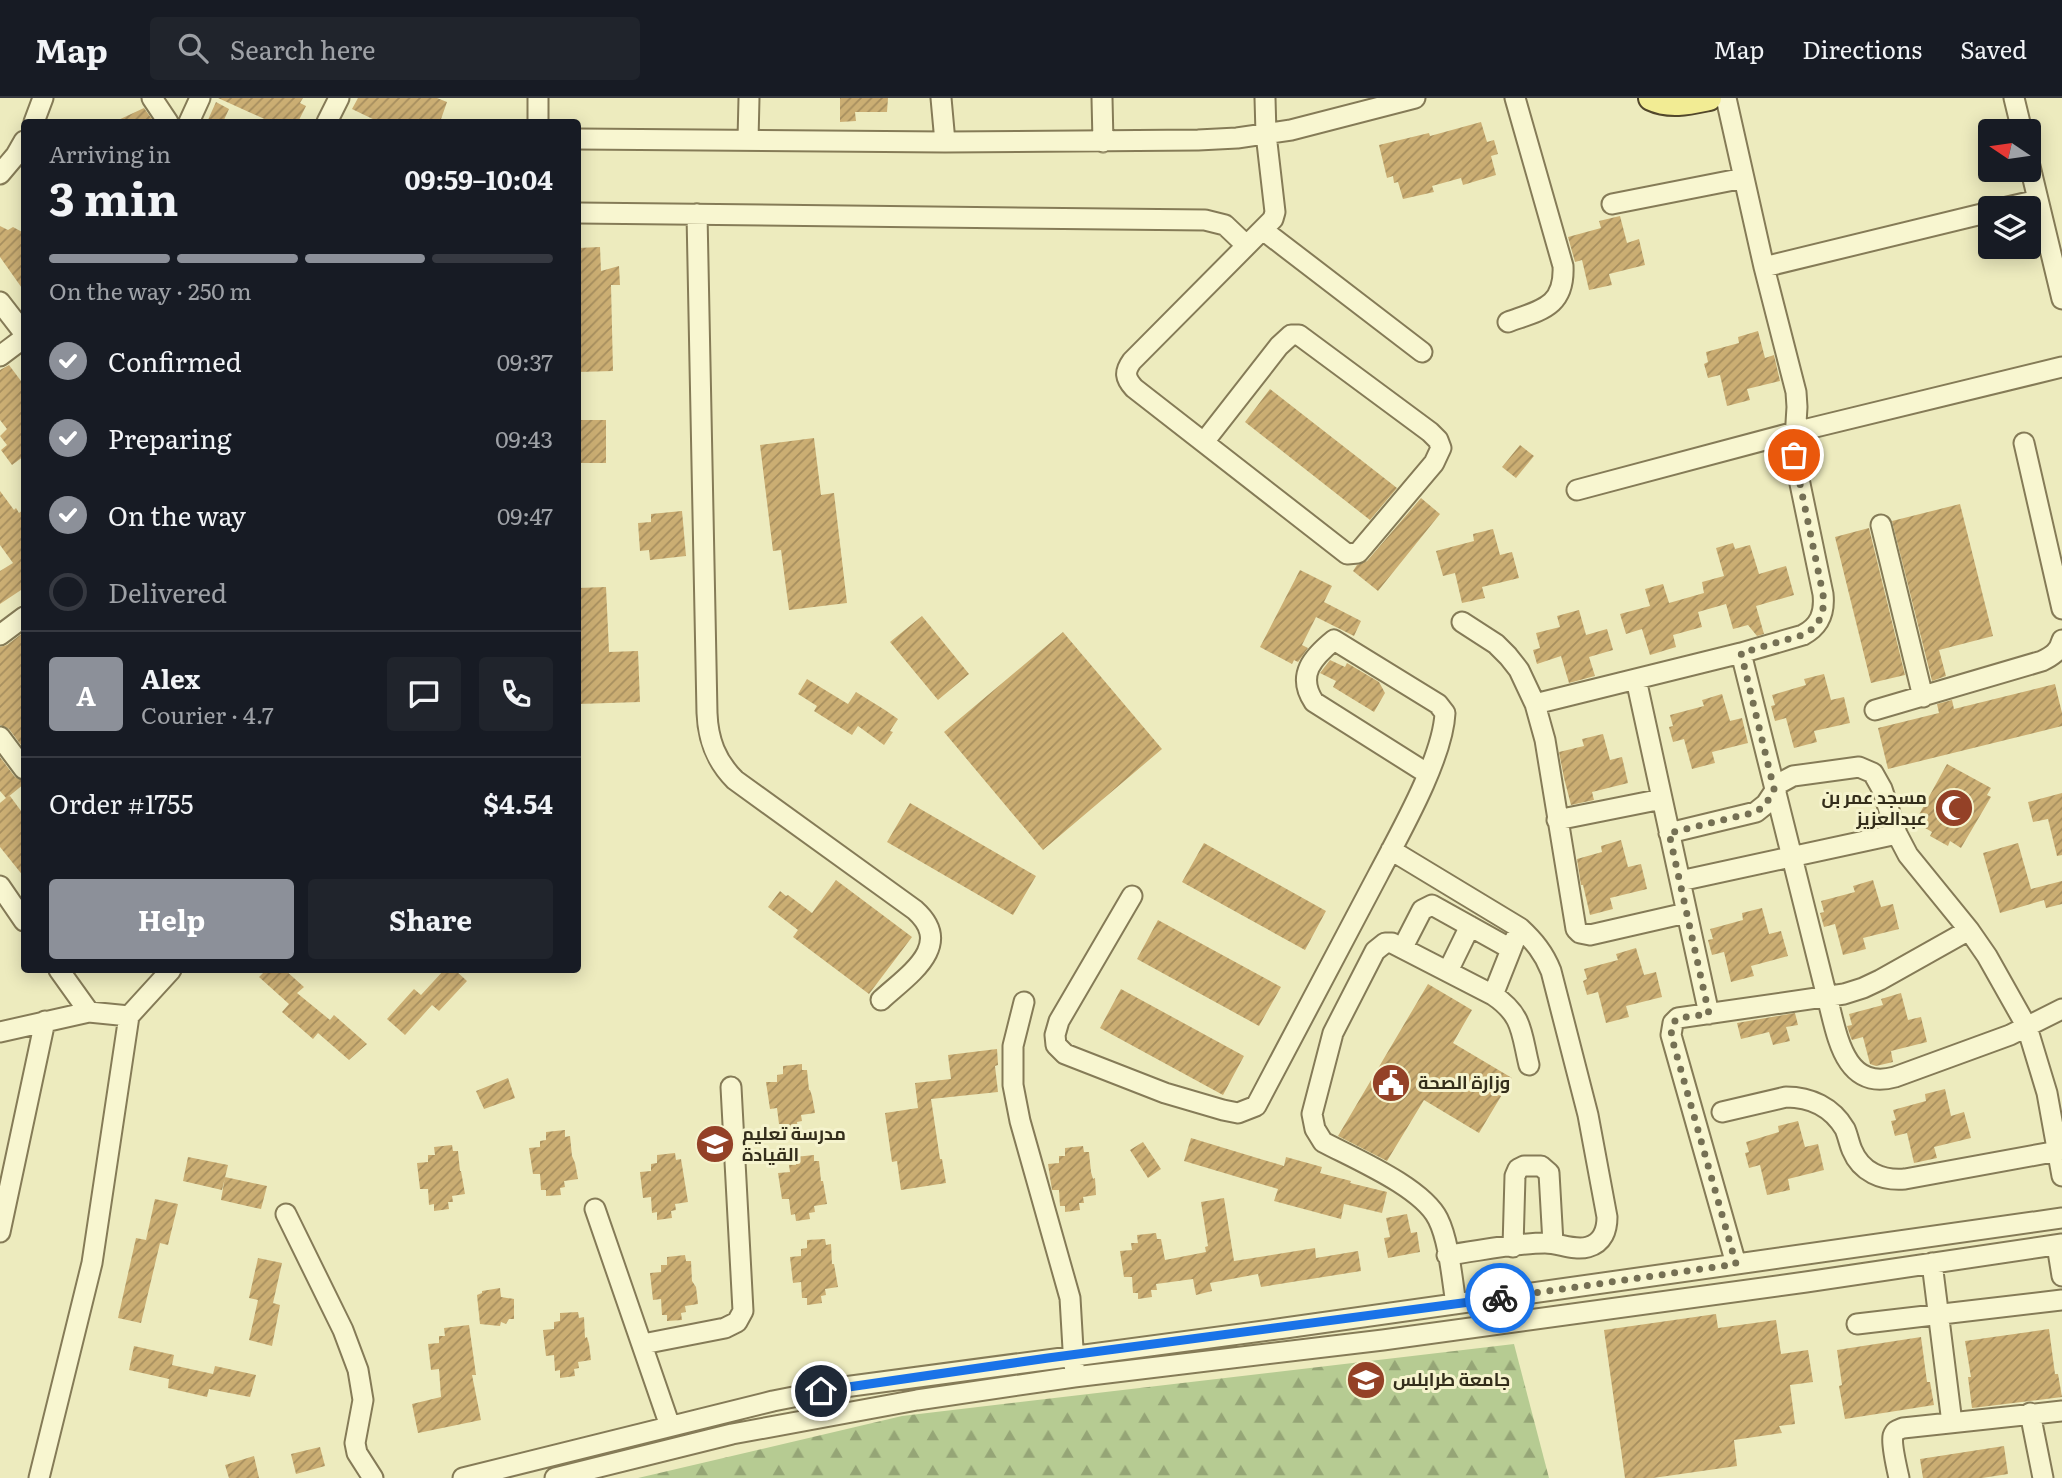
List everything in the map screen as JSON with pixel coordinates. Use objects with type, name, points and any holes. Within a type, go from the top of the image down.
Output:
[{"type":"main road","points":[[1651,98],[1672,104],[1709,98]]},
{"type":"street","points":[[35,119],[43,98]]},
{"type":"street","points":[[152,98],[166,119]]},
{"type":"street","points":[[190,119],[200,98]]},
{"type":"street","points":[[328,119],[339,98]]},
{"type":"street","points":[[538,98],[538,119]]},
{"type":"street","points":[[748,139],[749,98]]},
{"type":"street","points":[[941,98],[945,142]]},
{"type":"street","points":[[1102,98],[1103,142]]},
{"type":"street","points":[[1204,442],[1279,346],[1291,335],[1299,335],[1430,432],[1441,448],[1434,463],[1363,548],[1353,555],[1342,551],[1134,388],[1125,376],[1132,361],[1273,219],[1275,212],[1266,134],[1265,98]]},
{"type":"street","points":[[581,139],[945,142],[1198,140],[1266,134],[1415,98]]},
{"type":"street","points":[[1508,322],[1546,309],[1560,292],[1563,280],[1563,267],[1515,98]]},
{"type":"street","points":[[1535,704],[1803,635],[1819,623],[1823,614],[1823,594],[1794,455],[1797,400],[1726,98]]},
{"type":"street","points":[[2014,98],[2019,119]]},
{"type":"street","points":[[0,174],[21,153]]},
{"type":"street","points":[[1612,204],[1744,178]]},
{"type":"street","points":[[2041,212],[2062,299]]},
{"type":"street","points":[[581,213],[1205,220],[1225,225],[1246,245]]},
{"type":"street","points":[[698,214],[706,699],[709,738],[719,761],[735,780],[915,910],[926,922],[931,939],[927,955],[881,1000]]},
{"type":"street","points":[[1764,267],[1978,215]]},
{"type":"street","points":[[1263,230],[1422,352]]},
{"type":"street","points":[[0,302],[21,328]]},
{"type":"street","points":[[0,356],[21,340]]},
{"type":"street","points":[[1577,490],[1795,432],[2062,368]]},
{"type":"street","points":[[2024,443],[2062,607]]},
{"type":"street","points":[[1881,525],[1923,696]]},
{"type":"street","points":[[0,635],[21,622]]},
{"type":"street","points":[[1462,622],[1496,644],[1508,656],[1528,687],[1535,704],[1545,740],[1574,924],[1580,933],[1590,935],[1686,913]]},
{"type":"street","points":[[1132,895],[1059,1021],[1055,1035],[1056,1045],[1065,1054],[1165,1093],[1223,1111],[1238,1112],[1256,1107],[1391,850],[1428,774],[1445,725],[1445,713],[1438,704],[1334,640],[1316,654],[1307,676],[1306,690],[1314,702],[1428,774]]},
{"type":"street","points":[[1875,710],[2042,661],[2054,655],[2062,640]]},
{"type":"street","points":[[1741,653],[1827,997],[1846,1060],[1859,1073],[1877,1079],[1895,1077],[1993,1041],[2062,1009]]},
{"type":"street","points":[[1636,679],[1709,1014]]},
{"type":"street","points":[[0,737],[21,765]]},
{"type":"street","points":[[1669,833],[1756,812],[1766,804],[1780,783],[1793,776],[1850,767],[1866,769],[1873,773],[1908,855],[1987,956],[2026,1027],[2047,1093],[2062,1176]]},
{"type":"street","points":[[1557,820],[1662,799]]},
{"type":"street","points":[[1680,881],[1897,834]]},
{"type":"street","points":[[1391,850],[1520,928],[1545,956],[1588,1115],[1607,1217],[1604,1236],[1589,1247],[1553,1243],[1447,1255]]},
{"type":"street","points":[[0,886],[21,917]]},
{"type":"street","points":[[1403,947],[1422,910],[1428,906],[1436,906],[1511,949]]},
{"type":"street","points":[[1448,971],[1470,926]]},
{"type":"street","points":[[1493,995],[1520,928]]},
{"type":"street","points":[[1736,1264],[1671,1035],[1673,1023],[1678,1018],[1827,997],[1864,988],[1969,930]]},
{"type":"street","points":[[1456,1304],[1439,1221],[1432,1208],[1421,1196],[1408,1188],[1323,1142],[1315,1129],[1314,1107],[1327,1050],[1340,1016],[1375,951],[1385,943],[1392,943],[1506,1003],[1516,1016],[1529,1065]]},
{"type":"street","points":[[61,973],[89,1012]]},
{"type":"street","points":[[39,1478],[92,1263],[129,1016],[168,973]]},
{"type":"street","points":[[1024,1002],[1013,1046],[1013,1085],[1020,1121],[1070,1298],[1074,1377]]},
{"type":"street","points":[[2,1029],[89,1012],[129,1016]]},
{"type":"street","points":[[0,1232],[46,1021]]},
{"type":"street","points":[[643,1344],[726,1328],[737,1322],[743,1311],[731,1087]]},
{"type":"street","points":[[1721,1112],[1786,1097],[1815,1102],[1839,1121],[1862,1165],[1886,1179],[1905,1179],[2058,1151]]},
{"type":"street","points":[[1513,1247],[1515,1176],[1517,1169],[1524,1166],[1541,1166],[1549,1173],[1553,1243]]},
{"type":"street","points":[[595,1209],[670,1426]]},
{"type":"street","points":[[286,1214],[344,1330],[358,1370],[363,1400],[355,1443],[357,1453],[373,1478]]},
{"type":"street","points":[[463,1478],[774,1401],[844,1387],[2062,1218]]},
{"type":"street","points":[[555,1478],[732,1434],[917,1400],[1074,1377],[1383,1340],[2059,1245],[2062,1276]]},
{"type":"street","points":[[1932,1263],[1952,1423]]},
{"type":"street","points":[[1857,1324],[2062,1300]]},
{"type":"street","points":[[1899,1478],[1893,1435],[1903,1428],[2062,1411]]},
{"type":"street","points":[[2030,1413],[2043,1478]]},
{"type":"green space","name":"جامعة طرابلس","points":[[1514,1344],[1549,1478],[638,1478],[902,1416]]},
{"type":"building","points":[[218,98],[303,98],[300,103],[306,106],[300,119],[264,119]]},
{"type":"building","points":[[358,98],[437,98],[447,102],[441,119],[373,119],[352,109]]},
{"type":"building","points":[[840,98],[888,98],[887,112],[855,112],[856,121],[840,122]]},
{"type":"building","points":[[216,102],[229,109],[224,119],[208,119]]},
{"type":"building","points":[[144,108],[152,119],[120,119]]},
{"type":"building","points":[[1481,122],[1487,142],[1494,140],[1498,154],[1491,156],[1496,175],[1463,185],[1461,178],[1432,186],[1434,192],[1403,199],[1398,182],[1394,183],[1393,176],[1387,178],[1379,145],[1429,133],[1430,136]]},
{"type":"building","points":[[1620,216],[1627,243],[1639,239],[1645,265],[1609,274],[1612,285],[1589,290],[1582,260],[1575,262],[1568,237],[1601,228],[1599,221]]},
{"type":"building","points":[[0,226],[8,230],[13,227],[21,231],[21,287],[0,257]]},
{"type":"building","points":[[600,247],[601,271],[619,266],[620,285],[611,285],[613,371],[581,372],[581,248]]},
{"type":"building","points":[[1758,331],[1765,358],[1774,355],[1780,381],[1747,389],[1750,400],[1727,406],[1720,375],[1708,378],[1704,364],[1708,362],[1706,352],[1739,343],[1738,337]]},
{"type":"building","points":[[9,365],[21,381],[21,458],[12,465],[1,450],[7,445],[0,436],[7,429],[0,420],[0,370]]},
{"type":"building","points":[[1270,389],[1397,488],[1370,520],[1245,422]]},
{"type":"building","points":[[581,420],[606,420],[606,463],[581,463]]},
{"type":"building","points":[[814,438],[821,495],[834,493],[847,603],[789,610],[781,550],[773,551],[760,445]]},
{"type":"building","points":[[1520,445],[1534,456],[1516,478],[1502,467]]},
{"type":"building","points":[[0,491],[14,510],[16,508],[19,513],[21,511],[21,590],[0,604],[0,571],[13,563],[0,545]]},
{"type":"building","points":[[1421,498],[1440,514],[1378,591],[1353,571],[1357,565],[1367,561]]},
{"type":"building","points":[[1960,504],[1993,636],[1939,650],[1946,676],[1932,681],[1892,521]]},
{"type":"building","points":[[682,511],[686,556],[650,560],[649,550],[640,551],[638,523],[651,522],[651,514]]},
{"type":"building","points":[[1869,528],[1905,675],[1871,683],[1835,537]]},
{"type":"building","points":[[1493,529],[1500,555],[1512,552],[1519,578],[1482,587],[1485,598],[1462,603],[1455,573],[1443,576],[1436,551],[1474,541],[1473,534]]},
{"type":"building","points":[[1733,543],[1735,549],[1750,545],[1759,574],[1786,566],[1794,595],[1756,606],[1764,634],[1757,636],[1748,625],[1733,629],[1726,604],[1698,612],[1702,627],[1673,635],[1676,647],[1650,655],[1642,629],[1626,634],[1620,614],[1650,606],[1645,589],[1663,584],[1669,603],[1704,593],[1702,582],[1724,576],[1716,548]]},
{"type":"building","points":[[1300,570],[1332,586],[1324,602],[1361,621],[1354,636],[1316,617],[1302,645],[1308,648],[1298,662],[1294,660],[1292,664],[1260,647]]},
{"type":"building","points":[[606,587],[609,652],[638,651],[640,702],[581,704],[581,588]]},
{"type":"building","points":[[1579,610],[1586,635],[1607,629],[1613,650],[1589,657],[1595,676],[1569,683],[1561,656],[1537,664],[1533,650],[1540,648],[1536,633],[1560,627],[1557,616]]},
{"type":"building","points":[[922,616],[969,674],[938,700],[890,642]]},
{"type":"building","points":[[1063,632],[1162,749],[1043,850],[944,732]]},
{"type":"building","points":[[21,634],[21,745],[9,729],[0,725],[0,647]]},
{"type":"building","points":[[1330,660],[1345,667],[1347,663],[1379,682],[1385,693],[1374,712],[1333,687],[1336,681],[1320,673]]},
{"type":"building","points":[[1824,674],[1831,700],[1844,697],[1850,723],[1814,731],[1817,742],[1794,748],[1786,718],[1775,721],[1771,706],[1775,705],[1772,695],[1806,685],[1804,679]]},
{"type":"building","points":[[807,679],[848,704],[856,692],[898,719],[884,745],[858,726],[852,735],[814,711],[817,706],[798,694]]},
{"type":"building","points":[[2055,684],[2062,713],[2062,726],[1888,769],[1878,728],[1939,713],[1937,704],[1952,700],[1954,709]]},
{"type":"building","points":[[1722,694],[1730,721],[1742,718],[1748,743],[1712,752],[1715,763],[1692,769],[1684,739],[1673,742],[1669,727],[1673,726],[1670,715],[1704,706],[1702,700]]},
{"type":"building","points":[[1603,734],[1610,760],[1622,757],[1628,783],[1592,792],[1594,800],[1571,805],[1559,752],[1584,746],[1582,739]]},
{"type":"building","points":[[0,757],[15,777],[21,780],[21,786],[8,797],[10,796],[21,811],[21,873],[0,847],[0,803],[6,798],[0,791]]},
{"type":"building","points":[[1947,764],[1991,788],[1987,795],[1991,797],[1961,848],[1950,841],[1948,846],[1930,836],[1932,832],[1915,822]]},
{"type":"building","points":[[2062,793],[2062,855],[2057,856],[2048,819],[2033,822],[2028,802]]},
{"type":"building","points":[[910,803],[1036,876],[1013,915],[887,842]]},
{"type":"building","points":[[1621,840],[1628,867],[1641,864],[1647,889],[1610,898],[1613,909],[1590,915],[1577,859],[1602,852],[1601,846]]},
{"type":"building","points":[[1204,843],[1326,911],[1305,950],[1182,882]]},
{"type":"building","points":[[2018,843],[2031,889],[2062,881],[2062,904],[2046,908],[2044,900],[2000,913],[1983,853]]},
{"type":"building","points":[[836,880],[912,937],[869,994],[793,937],[798,930],[768,907],[780,891],[812,913]]},
{"type":"building","points":[[1873,880],[1881,907],[1893,904],[1899,929],[1863,938],[1866,949],[1843,955],[1835,924],[1824,927],[1820,913],[1824,912],[1821,901],[1855,892],[1853,886]]},
{"type":"building","points":[[1762,908],[1769,934],[1781,931],[1788,956],[1751,966],[1754,976],[1731,982],[1724,952],[1712,955],[1708,940],[1713,939],[1710,929],[1743,920],[1742,913]]},
{"type":"building","points":[[1158,920],[1281,987],[1259,1026],[1137,959]]},
{"type":"building","points":[[1636,948],[1644,975],[1656,972],[1662,997],[1626,1006],[1629,1017],[1606,1023],[1598,992],[1587,995],[1583,981],[1587,979],[1584,969],[1618,960],[1616,954]]},
{"type":"building","points":[[263,973],[288,973],[304,987],[297,993],[330,1020],[334,1015],[367,1044],[349,1060],[318,1033],[313,1039],[282,1012],[289,1004],[259,977]]},
{"type":"building","points":[[441,973],[458,973],[467,981],[439,1011],[432,1005],[405,1035],[387,1019],[414,989],[421,995]]},
{"type":"building","points":[[1428,984],[1472,1010],[1453,1043],[1512,1078],[1479,1133],[1424,1100],[1387,1161],[1338,1136]]},
{"type":"building","points":[[1121,989],[1244,1056],[1223,1095],[1100,1028]]},
{"type":"building","points":[[1901,993],[1908,1020],[1921,1017],[1927,1042],[1891,1051],[1893,1062],[1876,1066],[1870,1064],[1863,1037],[1851,1038],[1847,1026],[1852,1025],[1849,1014],[1883,1005],[1881,999]]},
{"type":"building","points":[[1795,1013],[1798,1025],[1786,1027],[1790,1041],[1773,1045],[1769,1032],[1741,1039],[1737,1023]]},
{"type":"building","points":[[997,1049],[998,1065],[995,1066],[998,1092],[931,1099],[946,1183],[901,1190],[897,1161],[892,1162],[885,1113],[918,1108],[915,1083],[951,1079],[948,1055]]},
{"type":"building","points":[[802,1064],[802,1070],[807,1070],[815,1113],[801,1115],[802,1121],[797,1122],[798,1129],[783,1130],[784,1124],[779,1124],[777,1108],[770,1109],[766,1082],[777,1082],[777,1075],[783,1074],[783,1066]]},
{"type":"building","points":[[508,1078],[515,1098],[484,1109],[476,1091]]},
{"type":"building","points":[[1945,1089],[1951,1116],[1964,1112],[1971,1138],[1934,1147],[1937,1158],[1914,1163],[1907,1133],[1895,1136],[1891,1121],[1896,1120],[1893,1110],[1926,1101],[1925,1094]]},
{"type":"building","points":[[1798,1121],[1805,1147],[1818,1144],[1824,1170],[1788,1179],[1790,1190],[1767,1195],[1760,1165],[1749,1168],[1745,1153],[1749,1152],[1746,1142],[1779,1132],[1778,1126]]},
{"type":"building","points":[[565,1130],[565,1137],[570,1136],[578,1179],[564,1181],[565,1187],[560,1188],[561,1195],[546,1196],[546,1190],[541,1190],[540,1174],[533,1174],[529,1148],[540,1147],[540,1141],[546,1140],[546,1132]]},
{"type":"building","points":[[1191,1138],[1284,1166],[1286,1157],[1322,1167],[1320,1173],[1387,1192],[1382,1213],[1344,1204],[1341,1219],[1274,1201],[1278,1189],[1184,1161]]},
{"type":"building","points":[[1143,1142],[1161,1169],[1148,1178],[1130,1150]]},
{"type":"building","points":[[452,1145],[453,1151],[458,1151],[465,1194],[452,1196],[453,1202],[448,1202],[449,1209],[434,1211],[434,1204],[429,1205],[428,1189],[420,1189],[417,1163],[428,1162],[428,1155],[435,1155],[434,1147]]},
{"type":"building","points":[[1083,1146],[1084,1152],[1089,1152],[1096,1195],[1083,1197],[1084,1203],[1079,1203],[1080,1210],[1065,1212],[1065,1206],[1060,1206],[1059,1190],[1052,1190],[1048,1164],[1059,1163],[1059,1156],[1065,1156],[1065,1148]]},
{"type":"building","points":[[675,1153],[676,1160],[681,1159],[688,1202],[675,1204],[676,1210],[671,1211],[672,1218],[657,1220],[657,1212],[652,1213],[651,1197],[643,1198],[640,1172],[651,1171],[651,1164],[657,1163],[657,1155]]},
{"type":"building","points":[[814,1155],[814,1161],[819,1161],[827,1204],[814,1206],[815,1212],[809,1213],[810,1219],[796,1221],[795,1214],[791,1215],[789,1199],[782,1199],[778,1173],[790,1172],[789,1165],[796,1165],[795,1157]]},
{"type":"building","points":[[188,1157],[228,1165],[222,1190],[183,1181]]},
{"type":"building","points":[[225,1177],[267,1186],[261,1209],[221,1200]]},
{"type":"building","points":[[1224,1198],[1234,1261],[1315,1248],[1316,1258],[1358,1251],[1361,1271],[1261,1287],[1258,1274],[1210,1283],[1212,1291],[1196,1295],[1193,1279],[1156,1284],[1157,1290],[1151,1290],[1152,1297],[1138,1299],[1138,1293],[1133,1293],[1132,1277],[1124,1277],[1120,1251],[1132,1250],[1131,1243],[1138,1243],[1137,1235],[1156,1233],[1157,1239],[1161,1239],[1165,1260],[1206,1252],[1205,1247],[1208,1246],[1201,1202]]},
{"type":"building","points":[[155,1199],[178,1204],[168,1245],[160,1243],[141,1323],[118,1318],[136,1238],[146,1240]]},
{"type":"building","points":[[1407,1214],[1411,1233],[1417,1232],[1420,1252],[1388,1258],[1384,1238],[1390,1237],[1386,1218]]},
{"type":"building","points":[[825,1239],[826,1245],[831,1244],[832,1264],[838,1287],[825,1289],[826,1295],[821,1296],[822,1303],[807,1305],[807,1298],[802,1298],[801,1282],[793,1283],[790,1257],[801,1256],[801,1249],[807,1248],[807,1240]]},
{"type":"building","points":[[685,1255],[686,1261],[691,1261],[692,1281],[696,1287],[698,1304],[685,1306],[686,1312],[681,1313],[682,1320],[667,1321],[667,1315],[662,1315],[661,1299],[653,1300],[650,1273],[661,1272],[661,1265],[667,1265],[667,1257]]},
{"type":"building","points":[[258,1258],[282,1263],[273,1303],[280,1305],[272,1346],[249,1340],[258,1300],[249,1298]]},
{"type":"building","points":[[500,1288],[501,1297],[514,1299],[514,1319],[509,1319],[506,1324],[501,1322],[500,1326],[480,1324],[477,1295],[482,1291]]},
{"type":"building","points":[[578,1312],[579,1318],[584,1317],[585,1338],[587,1337],[589,1344],[591,1360],[578,1362],[579,1368],[574,1369],[575,1376],[560,1378],[560,1370],[555,1371],[554,1355],[546,1356],[543,1330],[554,1329],[554,1322],[560,1321],[560,1313]]},
{"type":"building","points":[[1716,1314],[1718,1328],[1776,1320],[1781,1354],[1808,1350],[1813,1382],[1790,1385],[1795,1424],[1779,1426],[1782,1433],[1734,1440],[1737,1466],[1653,1478],[1625,1478],[1604,1330]]},
{"type":"building","points":[[469,1325],[476,1375],[472,1375],[481,1420],[418,1433],[412,1404],[441,1397],[439,1369],[431,1370],[428,1344],[439,1343],[439,1336],[445,1336],[444,1328]]},
{"type":"building","points":[[2049,1329],[2055,1374],[2058,1374],[2062,1397],[1972,1408],[1968,1377],[1971,1377],[1965,1341]]},
{"type":"building","points":[[1921,1337],[1927,1382],[1930,1382],[1934,1405],[1845,1419],[1839,1386],[1842,1385],[1837,1350]]},
{"type":"building","points":[[134,1346],[174,1355],[172,1365],[213,1374],[215,1366],[256,1375],[250,1397],[209,1389],[207,1397],[168,1388],[169,1379],[129,1370]]},
{"type":"building","points":[[2004,1446],[2008,1474],[1982,1478],[1923,1478],[1920,1459]]},
{"type":"building","points":[[320,1447],[325,1466],[296,1474],[291,1454]]},
{"type":"building","points":[[254,1456],[259,1478],[229,1478],[225,1465]]},
{"type":"way so far","points":[[1500,1298],[1736,1264],[1671,1035],[1673,1023],[1678,1018],[1709,1014],[1669,833],[1756,812],[1766,804],[1774,789],[1741,653],[1803,635],[1819,623],[1823,614],[1823,594],[1794,455]]},
{"type":"place","name":"مسجد عمر بن عبدالعزيز","points":[[1954,808]]},
{"type":"place","name":"وزارة الصحة","points":[[1391,1083]]},
{"type":"place","name":"مدرسة تعليم القيادة","points":[[715,1144]]},
{"type":"place","name":"جامعة طرابلس","points":[[1366,1380]]},
{"type":"route","points":[[821,1391],[1500,1298]]}]
